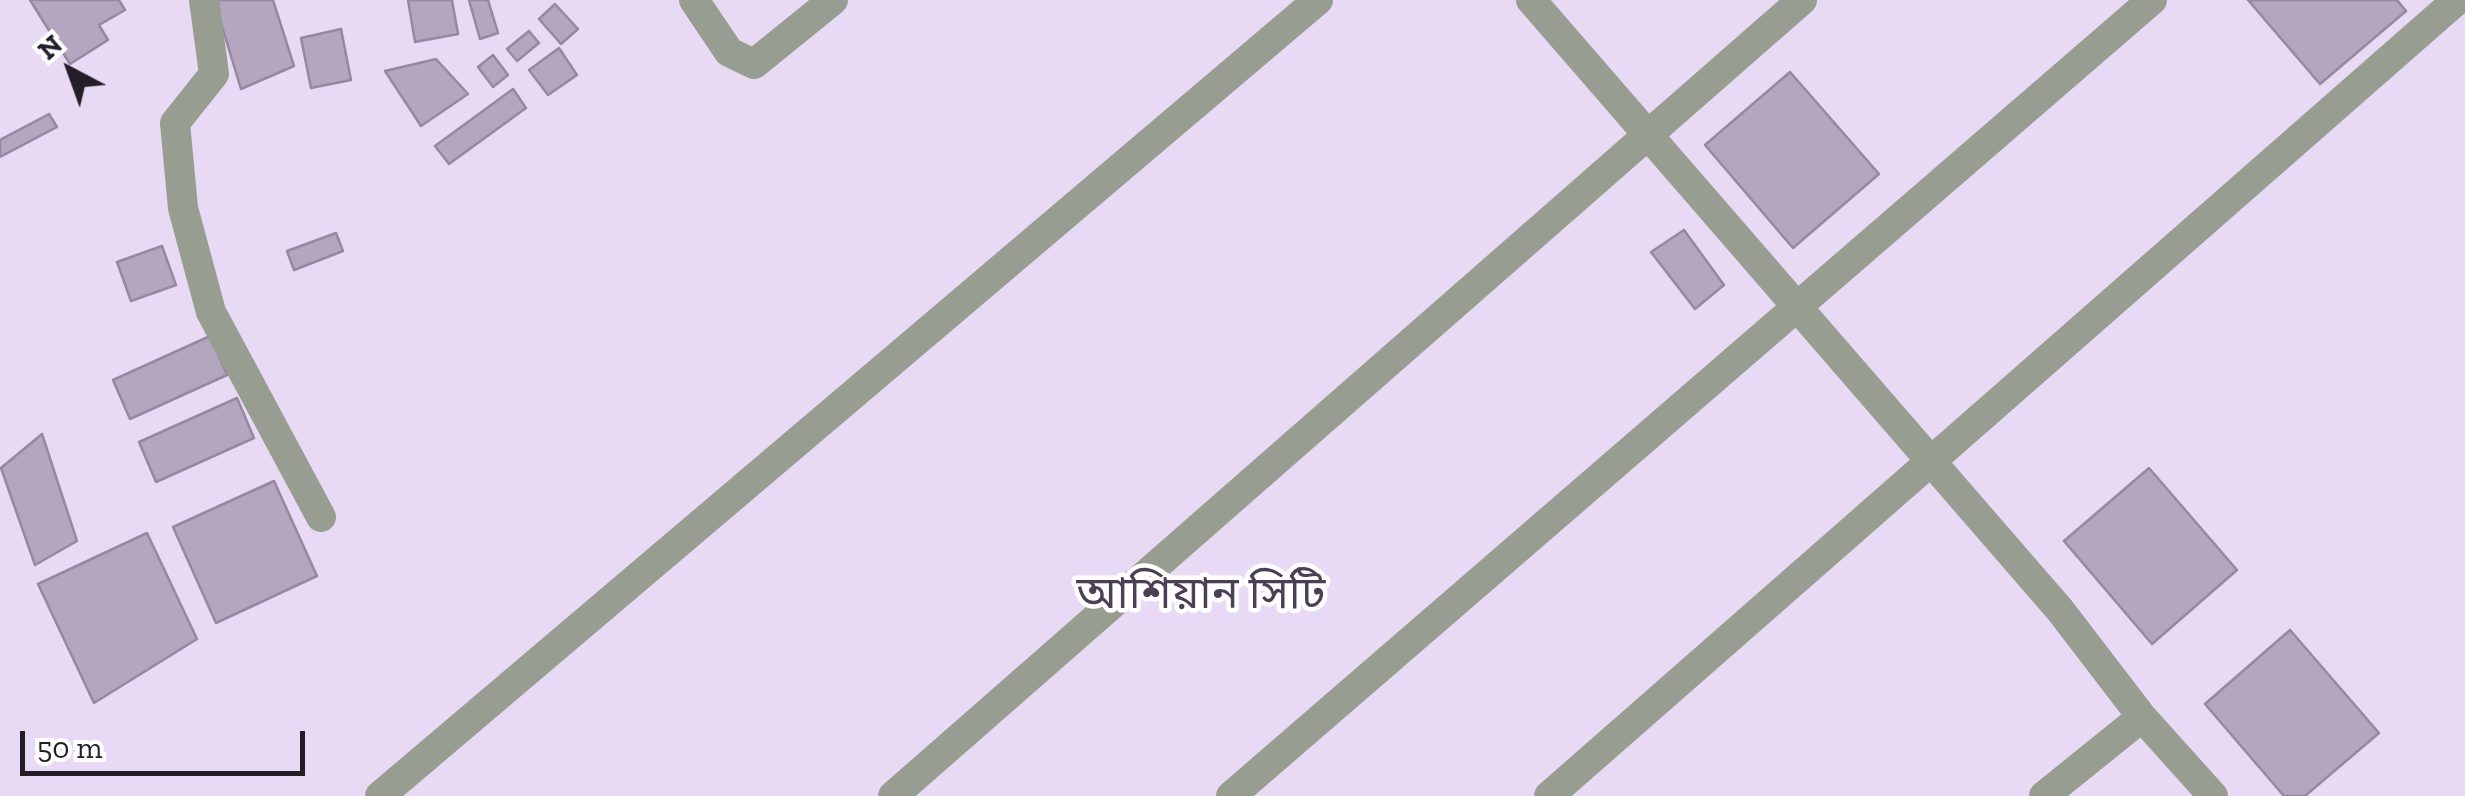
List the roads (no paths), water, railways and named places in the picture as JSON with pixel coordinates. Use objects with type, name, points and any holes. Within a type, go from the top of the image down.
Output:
[{"type":"street","points":[[204,0],[214,74],[175,122],[183,208],[211,312],[321,517]]},
{"type":"street","points":[[694,0],[728,52],[754,64],[834,0]]},
{"type":"street","points":[[380,796],[1318,0]]},
{"type":"street","points":[[1532,0],[1652,134],[1796,308],[2060,610],[2142,718],[2213,796]]},
{"type":"street","points":[[893,796],[1802,0]]},
{"type":"street","points":[[1231,796],[2152,0]]},
{"type":"street","points":[[1549,796],[2457,0]]},
{"type":"street","points":[[2044,796],[2142,718]]},
{"type":"district","name":"আশিয়ান সিটি","points":[[1201,595]]}]
